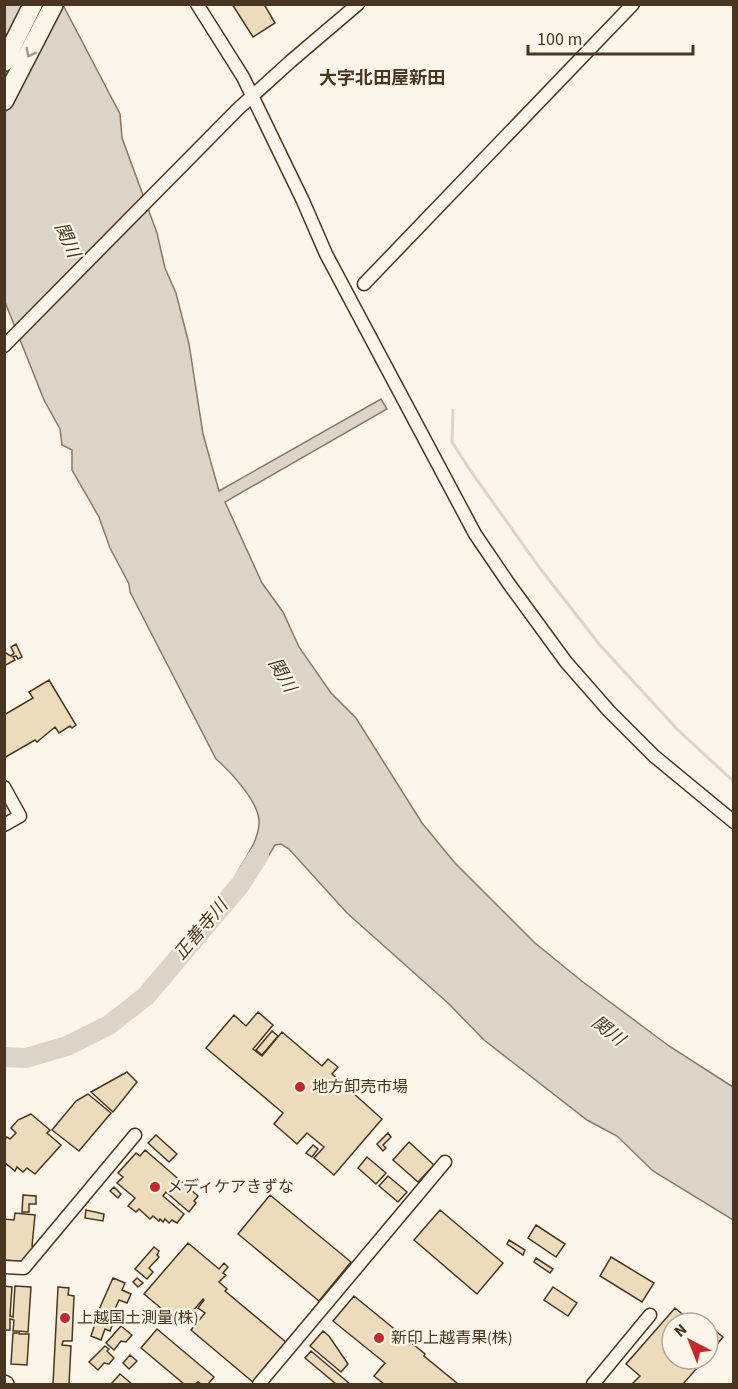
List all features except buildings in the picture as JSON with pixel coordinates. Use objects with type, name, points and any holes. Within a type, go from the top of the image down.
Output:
[{"type":"highway","points":[[4,62],[33,4]]},
{"type":"highway","points":[[4,101],[54,4]]},
{"type":"street","points":[[197,4],[253,95],[326,254],[475,534],[566,662],[609,711],[654,756],[734,822]]},
{"type":"street","points":[[4,346],[238,109],[358,4]]},
{"type":"street","points":[[364,284],[633,4]]},
{"type":"street","points":[[4,787],[20,816],[4,825]]},
{"type":"street","points":[[4,1267],[24,1268],[135,1135]]},
{"type":"street","points":[[259,1384],[445,1162]]},
{"type":"street","points":[[593,1384],[650,1315]]},
{"type":"water","name":"関川","points":[[4,5],[63,5],[120,114],[122,138],[157,233],[165,268],[176,293],[189,344],[203,434],[219,491],[381,399],[387,409],[225,502],[262,583],[283,612],[299,647],[331,693],[356,718],[422,823],[455,863],[535,943],[583,982],[669,1046],[733,1087],[733,1220],[653,1171],[617,1136],[587,1120],[484,1040],[449,1004],[347,913],[289,849],[281,844],[275,845],[253,881],[238,871],[251,849],[258,830],[258,816],[255,807],[237,780],[216,759],[130,592],[129,584],[110,548],[99,517],[72,470],[72,450],[62,445],[60,429],[44,400],[5,302]]},
{"type":"waterway","points":[[453,410],[452,442],[539,567],[599,644],[677,729],[734,782]]},
{"type":"waterway","name":"正善寺川","points":[[4,1057],[26,1058],[67,1046],[109,1025],[146,996],[240,885],[259,855]]},
{"type":"place","name":"地方卸売市場","points":[[300,1087]]},
{"type":"place","name":"メディケアきずな","points":[[155,1187]]},
{"type":"place","name":"上越国土測量(株)","points":[[65,1318]]},
{"type":"place","name":"新印上越青果(株)","points":[[379,1338]]},
{"type":"district","name":"大字北田屋新田","points":[[382,78]]}]
